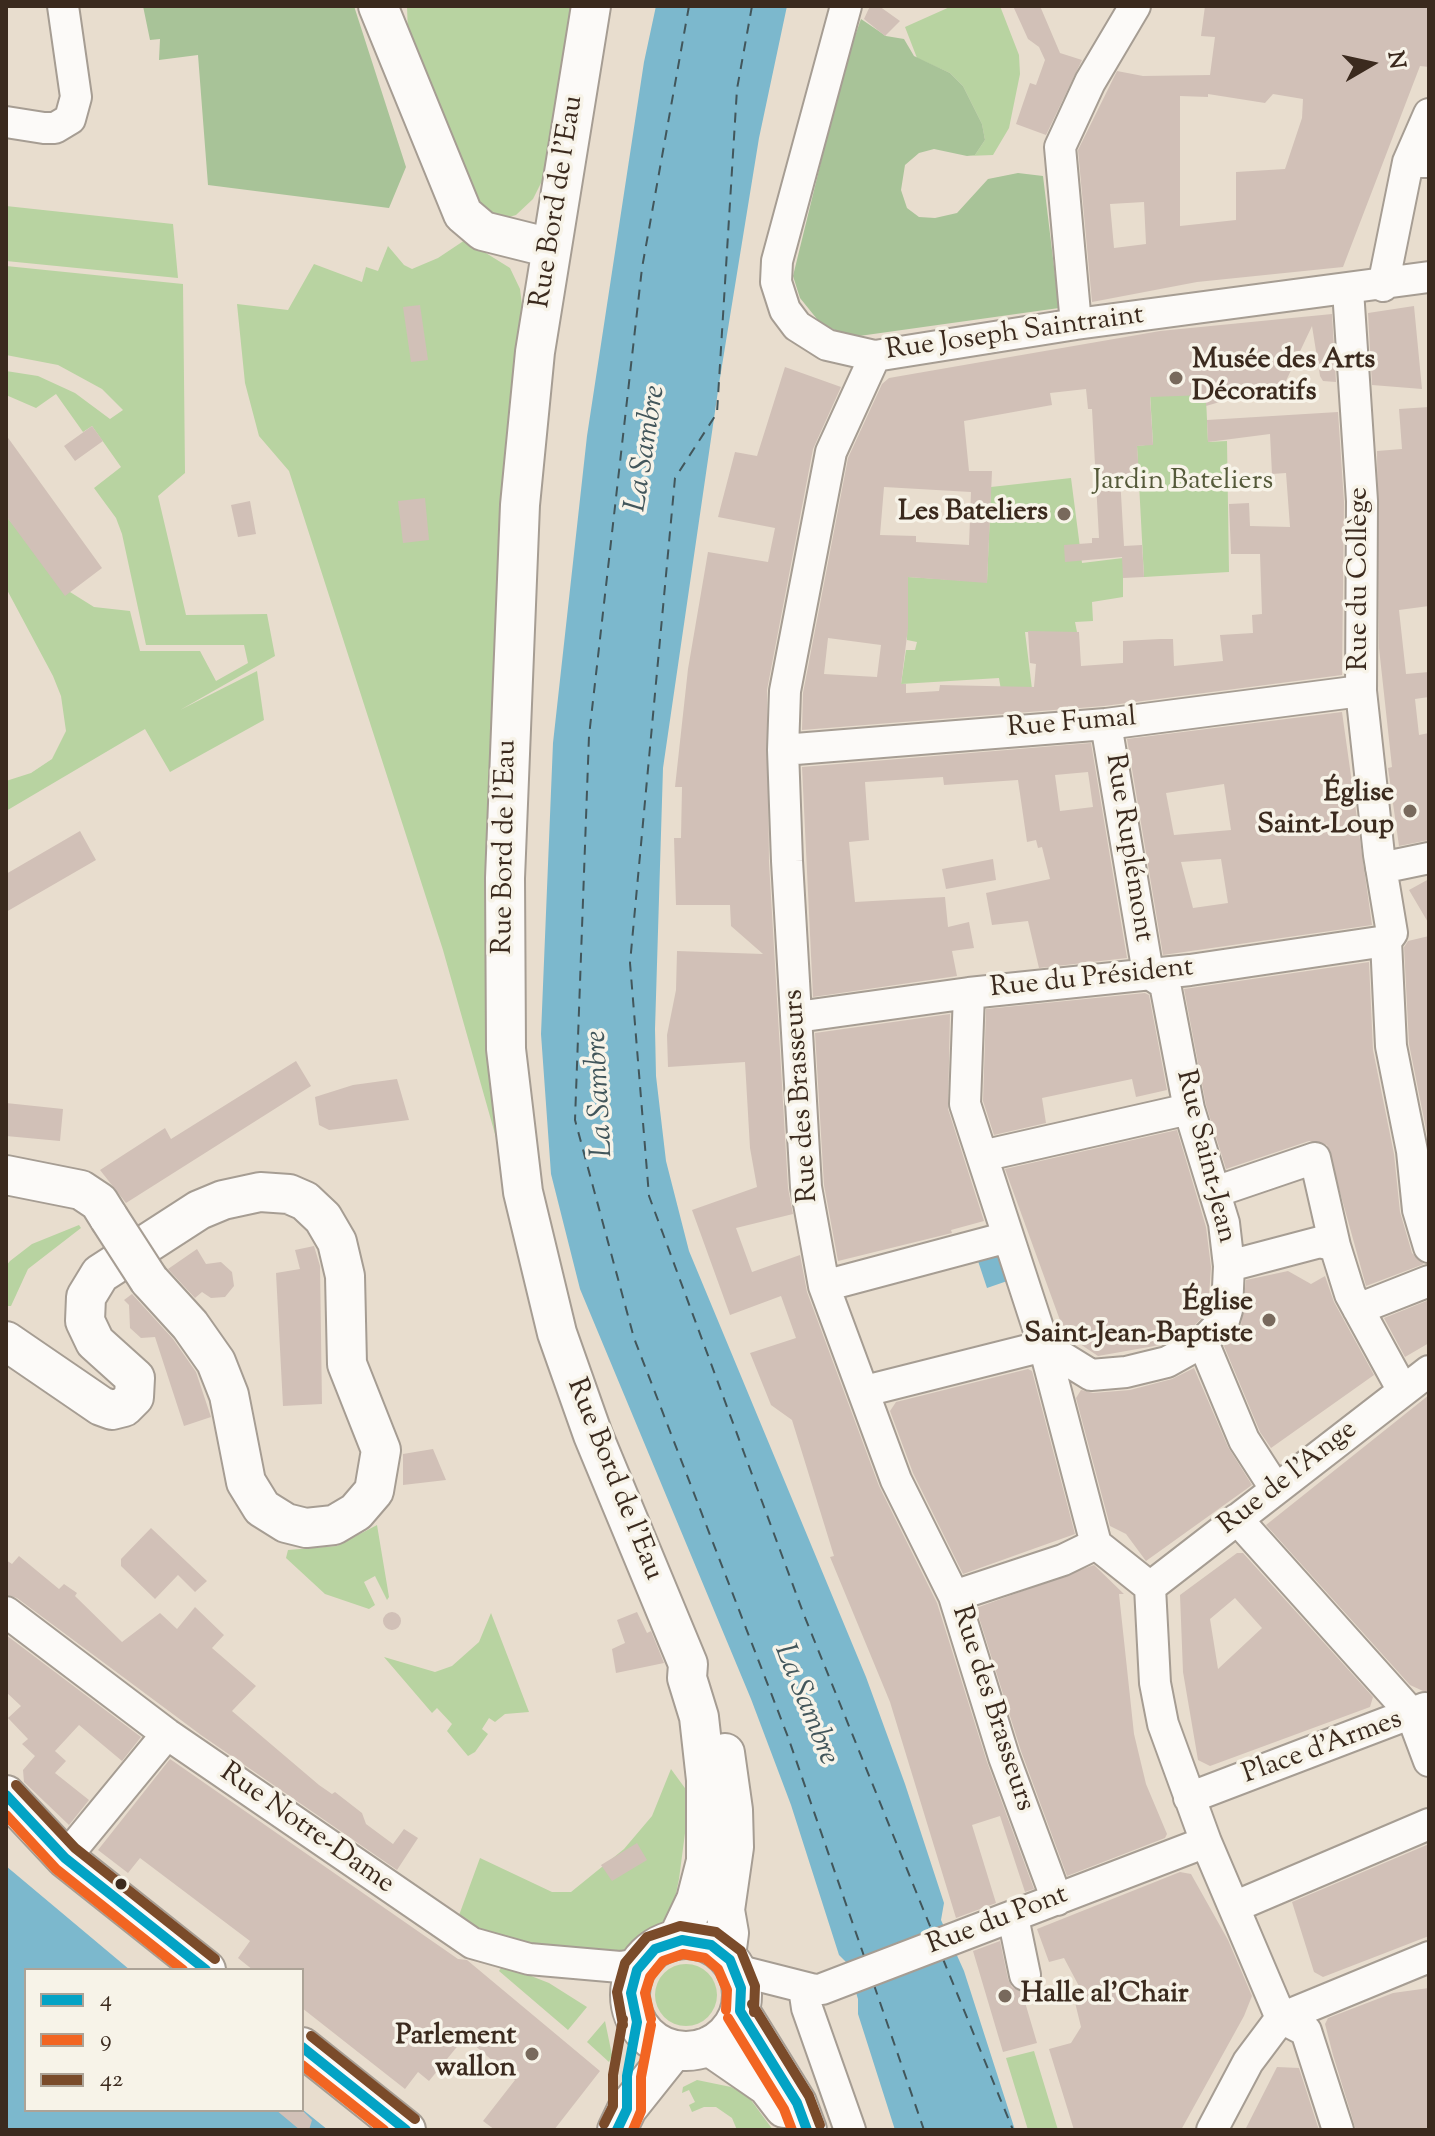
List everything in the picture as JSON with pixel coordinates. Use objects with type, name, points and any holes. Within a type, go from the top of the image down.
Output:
[{"type":"main road","points":[[378,6],[463,214],[483,231],[551,248]]},
{"type":"main road","name":"Rue Bord de l'Eau","points":[[591,6],[551,248],[528,413],[513,635],[503,945],[509,1089],[523,1192],[557,1333],[593,1435],[688,1664],[687,1678],[699,1717],[706,1780],[706,1861],[696,1900],[677,1940]]},
{"type":"main road","points":[[6,1175],[81,1190],[99,1202],[109,1218],[149,1280],[190,1325],[216,1362],[229,1395],[246,1482],[262,1508],[293,1526],[314,1528],[340,1522],[362,1507],[376,1486],[381,1450],[347,1364],[345,1276],[337,1242],[323,1218],[305,1201],[289,1194],[260,1192],[212,1204],[100,1274],[86,1297],[85,1321],[95,1342],[135,1378],[134,1397],[124,1407],[105,1408],[6,1341]]},
{"type":"main road","name":"Rue Bord de l'Eau","points":[[688,1664],[698,1672],[730,1771],[734,1847],[728,1890],[736,1983]]},
{"type":"main road","points":[[6,1795],[65,1858],[203,1968]]},
{"type":"main road","points":[[622,2119],[637,2022],[631,1993],[640,1964],[655,1949],[677,1940],[706,1943],[736,1983],[807,2129]]},
{"type":"main road","points":[[622,2119],[692,2048],[728,2032],[736,1983]]},
{"type":"main road","points":[[637,2022],[653,2039],[692,2048],[767,2086],[791,2116],[807,2129]]},
{"type":"main road","points":[[304,2049],[406,2130]]},
{"type":"street","points":[[6,122],[55,128],[70,119],[76,97],[63,6]]},
{"type":"street","name":"Rue Joseph Saintraint","points":[[846,6],[777,261],[776,282],[785,310],[797,326],[827,345],[875,356],[1076,324],[1383,286],[1429,277]]},
{"type":"street","points":[[1076,324],[1060,147],[1090,82],[1135,6]]},
{"type":"street","points":[[1383,286],[1429,114]]},
{"type":"street","name":"Rue du Collège","points":[[1348,290],[1362,501],[1361,691],[1381,868],[1392,933],[1386,941],[1391,1046],[1412,1151],[1418,1210],[1429,1247]]},
{"type":"street","name":"Rue des Brasseurs","points":[[875,356],[831,452],[785,691],[783,750],[801,1142],[824,1286],[896,1480],[954,1596],[1004,1757],[1057,1900]]},
{"type":"street","name":"Rue Fumal","points":[[783,750],[1106,724],[1361,691]]},
{"type":"street","name":"Rue Ruplémont","points":[[1106,724],[1148,973]]},
{"type":"street","points":[[1381,868],[1429,858]]},
{"type":"street","name":"Rue du Président","points":[[797,1017],[969,993],[1190,970],[1386,941]]},
{"type":"street","name":"Rue Saint-Jean","points":[[1148,973],[1165,984],[1189,1109],[1224,1223],[1229,1266],[1224,1320],[1203,1342]]},
{"type":"street","points":[[969,993],[965,1104],[1044,1346],[1096,1544],[1150,1587],[1155,1683],[1163,1724],[1206,1842],[1281,2018],[1306,2031],[1338,2130]]},
{"type":"street","points":[[982,1156],[1189,1109]]},
{"type":"street","points":[[1215,1192],[1315,1158],[1335,1246],[1358,1309],[1416,1384]]},
{"type":"street","points":[[824,1286],[1008,1237]]},
{"type":"street","points":[[1229,1266],[1320,1242],[1335,1246]]},
{"type":"street","points":[[1358,1309],[1429,1281]]},
{"type":"street","points":[[865,1391],[1044,1346],[1091,1375],[1126,1372],[1167,1362],[1203,1342],[1244,1440],[1275,1488]]},
{"type":"street","name":"Rue de l'Ange","points":[[1150,1587],[1275,1488],[1416,1384]]},
{"type":"street","points":[[1237,1519],[1418,1710]]},
{"type":"street","points":[[954,1596],[1063,1560],[1096,1544]]},
{"type":"street","name":"Rue Notre-Dame","points":[[6,1612],[167,1734],[472,1943],[529,1959],[620,1967],[640,1964]]},
{"type":"street","name":"Place d'Armes","points":[[1189,1798],[1418,1710],[1429,1761]]},
{"type":"street","points":[[65,1858],[167,1734]]},
{"type":"street","points":[[1234,1907],[1429,1824]]},
{"type":"street","name":"Rue du Pont","points":[[736,1983],[815,1990],[1206,1842]]},
{"type":"street","points":[[1013,1917],[1025,1975]]},
{"type":"street","points":[[1212,2130],[1248,2062],[1281,2018],[1429,1957]]},
{"type":"street","points":[[796,1986],[807,2008],[850,2130]]},
{"type":"green space","points":[[143,6],[354,6],[406,167],[389,208],[208,185],[198,55],[159,60],[160,39],[150,40]]},
{"type":"green space","points":[[407,6],[571,6],[543,179],[533,199],[516,215],[506,218],[480,211],[408,35]]},
{"type":"green space","points":[[952,6],[1000,6],[1019,55],[1020,74],[1009,128],[993,155],[967,156],[975,155],[985,140],[982,124],[963,86],[950,73],[917,58],[905,27]]},
{"type":"green space","points":[[861,19],[886,36],[904,39],[914,56],[950,73],[963,86],[982,124],[985,140],[975,155],[934,149],[919,153],[905,165],[901,190],[907,208],[919,217],[935,218],[957,213],[988,179],[1018,173],[1043,176],[1059,308],[852,337],[821,324],[800,298],[793,276],[845,64]]},
{"type":"green space","points":[[6,206],[173,224],[178,278],[6,261]]},
{"type":"green space","points":[[465,240],[510,268],[520,289],[522,305],[509,428],[506,1173],[443,950],[289,471],[259,436],[245,383],[237,304],[288,310],[314,264],[362,282],[366,267],[378,271],[388,246],[404,265],[412,269],[438,258]]},
{"type":"green space","points":[[6,266],[183,284],[185,473],[158,496],[186,615],[267,614],[275,656],[180,710],[257,671],[264,720],[170,772],[145,729],[6,811],[6,781],[31,773],[52,759],[66,731],[61,696],[53,676],[6,588],[6,516],[70,592],[94,607],[130,611],[140,651],[200,651],[216,681],[248,663],[244,645],[146,645],[122,534],[116,518],[94,488],[121,467],[92,426],[83,432],[56,394],[36,408],[6,395],[6,371],[38,376],[75,393],[110,419],[123,410],[102,389],[58,365],[6,355]]},
{"type":"green space","name":"Jardin Bateliers","points":[[1150,393],[1211,394],[1206,398],[1208,442],[1227,441],[1229,572],[1144,577],[1137,446],[1153,444]]},
{"type":"green space","points":[[1071,478],[1082,563],[1123,558],[1123,597],[1092,602],[1093,621],[1075,622],[1077,632],[1025,632],[1032,689],[1001,690],[999,678],[901,684],[906,650],[915,650],[917,642],[907,640],[908,577],[987,582],[991,487]]},
{"type":"green space","points":[[79,1225],[81,1228],[28,1269],[11,1306],[6,1306],[6,1266],[10,1261],[32,1244]]},
{"type":"green space","points":[[377,1525],[389,1597],[387,1600],[375,1576],[364,1582],[375,1605],[369,1609],[325,1594],[286,1558],[288,1550],[337,1546]]},
{"type":"green space","points":[[491,1613],[529,1712],[505,1714],[495,1722],[489,1718],[482,1729],[488,1734],[475,1752],[468,1756],[447,1731],[452,1724],[437,1708],[432,1713],[384,1657],[435,1672],[452,1666],[479,1642]]},
{"type":"green space","points":[[671,1769],[690,1795],[679,1879],[672,1913],[665,1924],[615,1955],[593,1957],[484,1938],[458,1918],[480,1858],[552,1892],[571,1892],[624,1849],[652,1816]]},
{"type":"green space","points":[[686,1964],[698,1966],[708,1973],[715,1983],[715,2007],[708,2017],[698,2024],[686,2026],[674,2024],[664,2017],[657,2007],[655,1995],[657,1983],[664,1973],[674,1966]]},
{"type":"green space","points":[[503,1965],[549,1983],[587,2007],[568,2030],[499,1971]]},
{"type":"green space","points":[[605,2021],[612,2055],[609,2062],[587,2042]]},
{"type":"green space","points":[[1034,2051],[1058,2130],[1028,2130],[1006,2058]]},
{"type":"green space","points":[[697,2080],[731,2087],[748,2096],[773,2130],[737,2130],[732,2118],[716,2107],[704,2107],[692,2112],[689,2105],[695,2102],[689,2090],[682,2093],[683,2087]]},
{"type":"water","name":"La Sambre","points":[[656,6],[787,6],[759,138],[719,384],[663,768],[655,1029],[656,1076],[666,1161],[689,1251],[866,1677],[905,1784],[944,1903],[941,1920],[964,1971],[1015,2130],[895,2130],[858,2014],[858,1999],[847,1963],[839,1955],[791,1805],[751,1699],[580,1289],[551,1174],[541,1034],[553,743],[587,436],[644,62]]},
{"type":"water","points":[[1004,1252],[1013,1279],[987,1288],[978,1261]]},
{"type":"water","points":[[6,1866],[128,1968],[24,1968],[24,2112],[304,2111],[328,2130],[6,2130]]},
{"type":"building","points":[[870,6],[879,6],[900,21],[885,36],[864,19]]},
{"type":"building","points":[[1013,6],[1040,6],[1060,53],[1082,60],[1046,135],[1016,124],[1030,83],[1036,85],[1045,60],[1039,47],[1028,39]]},
{"type":"building","points":[[1205,6],[1429,6],[1429,67],[1420,66],[1343,267],[1197,282],[1092,302],[1078,150],[1117,71],[1143,76],[1210,75],[1215,37],[1201,36]],"holes":[[[1208,94],[1265,103],[1273,94],[1303,99],[1302,118],[1285,169],[1236,172],[1236,220],[1180,226],[1180,96],[1208,97]],[[1144,202],[1146,244],[1114,248],[1110,204]]]},
{"type":"building","points":[[420,305],[428,360],[411,362],[403,307]]},
{"type":"building","points":[[1414,306],[1422,389],[1372,385],[1368,313]]},
{"type":"building","points":[[1332,314],[1336,382],[1323,381],[1320,376],[1312,326],[1285,383],[1206,406],[1206,395],[1150,397],[1153,445],[1137,446],[1139,476],[1120,477],[1124,546],[1142,545],[1144,577],[1123,578],[1122,557],[1065,562],[1064,545],[1092,543],[1092,538],[1099,538],[1092,409],[1088,409],[1086,389],[1050,393],[1052,405],[964,421],[969,471],[992,471],[987,583],[908,577],[908,628],[901,684],[906,684],[906,693],[939,691],[940,685],[1034,687],[1036,664],[1030,663],[1028,631],[1079,632],[1081,666],[1123,663],[1123,641],[1160,639],[1173,639],[1174,666],[1223,661],[1220,635],[1253,633],[1252,615],[1262,614],[1260,554],[1231,554],[1229,504],[1249,503],[1250,526],[1290,527],[1286,473],[1272,474],[1270,434],[1208,442],[1207,420],[1338,412],[1344,502],[1342,675],[1104,706],[802,730],[803,693],[848,458],[882,384],[889,378],[1160,331]],"holes":[[[884,487],[971,492],[969,545],[916,542],[916,536],[880,535]],[[828,638],[881,645],[877,677],[824,674]]]},
{"type":"building","points":[[785,367],[841,387],[813,449],[767,690],[769,862],[788,1188],[793,1214],[736,1228],[752,1272],[800,1255],[807,1292],[879,1486],[937,1603],[987,1762],[1034,1889],[1025,1892],[1000,1816],[972,1825],[996,1903],[956,1918],[890,1702],[830,1557],[834,1556],[792,1420],[771,1405],[750,1353],[796,1338],[781,1296],[730,1315],[692,1210],[757,1187],[750,1148],[745,1062],[668,1067],[667,1035],[676,990],[677,951],[763,954],[731,926],[730,905],[676,905],[674,838],[681,838],[682,787],[675,787],[688,669],[708,552],[768,562],[775,528],[718,517],[735,452],[757,456]]},
{"type":"building","points":[[1429,407],[1429,606],[1399,610],[1406,674],[1429,672],[1429,697],[1415,699],[1419,735],[1429,733],[1429,840],[1399,846],[1388,768],[1392,767],[1379,648],[1377,451],[1402,449],[1399,409]]},
{"type":"building","points":[[92,426],[103,441],[75,461],[64,446]]},
{"type":"building","points":[[6,435],[102,568],[65,596],[6,516]]},
{"type":"building","points":[[425,498],[429,540],[403,543],[398,501]]},
{"type":"building","points":[[250,501],[256,534],[238,537],[231,505]]},
{"type":"building","points":[[1342,712],[1372,925],[1163,955],[1127,739]],"holes":[[[1224,784],[1231,830],[1174,835],[1166,793]],[[1221,859],[1228,903],[1193,908],[1181,862]]]},
{"type":"building","points":[[1091,743],[1127,958],[1039,968],[1028,921],[992,925],[986,893],[1050,879],[1042,847],[1038,848],[1036,840],[1027,842],[1018,780],[944,785],[943,777],[865,782],[869,840],[849,842],[855,902],[945,897],[948,927],[969,922],[974,948],[952,951],[957,976],[813,997],[802,767]],"holes":[[[1088,772],[1093,807],[1060,811],[1055,775]]]},
{"type":"building","points":[[80,831],[96,860],[6,912],[6,874]]},
{"type":"building","points":[[993,859],[996,880],[946,889],[942,869]]},
{"type":"building","points":[[1429,879],[1429,924],[1409,890]]},
{"type":"building","points":[[1429,936],[1429,1144],[1409,1044],[1404,947],[1408,941]]},
{"type":"building","points":[[1369,962],[1373,1050],[1394,1154],[1400,1212],[1412,1253],[1424,1264],[1366,1286],[1327,1145],[1309,1141],[1226,1169],[1206,1105],[1184,989]]},
{"type":"building","points":[[1149,995],[1167,1090],[1136,1097],[1132,1079],[1042,1098],[1046,1123],[994,1135],[983,1101],[986,1009]]},
{"type":"building","points":[[950,1014],[948,1109],[984,1221],[951,1230],[952,1233],[838,1261],[824,1185],[815,1033]]},
{"type":"building","points":[[296,1061],[311,1086],[126,1203],[100,1170],[165,1128],[171,1139]]},
{"type":"building","points":[[397,1079],[409,1120],[329,1130],[319,1125],[315,1097],[353,1085]]},
{"type":"building","points":[[6,1103],[63,1109],[60,1141],[6,1136]]},
{"type":"building","points":[[1177,1130],[1206,1227],[1211,1267],[1208,1311],[1192,1328],[1160,1345],[1098,1356],[1065,1334],[1005,1169]]},
{"type":"building","points":[[314,1246],[320,1266],[322,1404],[283,1406],[276,1273],[300,1269],[295,1250]]},
{"type":"building","points":[[197,1249],[206,1264],[221,1262],[232,1272],[234,1286],[225,1297],[211,1298],[202,1292],[195,1298],[168,1269]]},
{"type":"building","points":[[1288,1271],[1311,1284],[1325,1276],[1334,1302],[1374,1375],[1271,1448],[1260,1432],[1224,1346],[1241,1325],[1246,1280]]},
{"type":"building","points":[[132,1294],[173,1339],[196,1372],[211,1417],[184,1426],[155,1337],[141,1338],[130,1328],[129,1305],[124,1300]]},
{"type":"building","points":[[1429,1300],[1429,1343],[1405,1357],[1384,1318]]},
{"type":"building","points":[[1194,1368],[1228,1447],[1252,1485],[1146,1561],[1126,1534],[1110,1526],[1076,1398],[1081,1390],[1093,1393],[1130,1390],[1172,1379]]},
{"type":"building","points":[[1028,1369],[1032,1371],[1075,1534],[963,1574],[913,1473],[890,1411],[896,1402]]},
{"type":"building","points":[[1429,1395],[1429,1691],[1423,1691],[1410,1685],[1266,1525]]},
{"type":"building","points":[[433,1449],[446,1480],[403,1485],[403,1454]]},
{"type":"building","points":[[151,1528],[207,1581],[195,1592],[178,1575],[155,1599],[121,1566],[121,1559]]},
{"type":"building","points":[[1237,1553],[1243,1553],[1373,1697],[1370,1707],[1210,1766],[1198,1760],[1183,1672],[1180,1595]],"holes":[[[1235,1598],[1262,1628],[1218,1669],[1210,1619]]]},
{"type":"building","points":[[19,1556],[59,1589],[64,1584],[77,1593],[75,1596],[122,1642],[160,1613],[177,1629],[195,1607],[224,1635],[212,1648],[256,1686],[232,1711],[319,1785],[332,1794],[335,1792],[362,1813],[366,1824],[393,1844],[404,1829],[418,1838],[397,1870],[201,1735],[17,1598],[6,1594],[6,1560],[12,1564]]},
{"type":"building","points":[[1094,1565],[1124,1594],[1119,1594],[1134,1734],[1146,1784],[1167,1834],[1165,1838],[1067,1876],[1021,1751],[976,1608]]},
{"type":"building","points":[[388,1612],[396,1612],[401,1621],[399,1628],[388,1630],[383,1625],[383,1617]]},
{"type":"building","points":[[637,1612],[647,1633],[651,1631],[664,1663],[616,1673],[612,1649],[625,1643],[617,1620]]},
{"type":"building","points":[[6,1635],[141,1737],[122,1761],[79,1725],[55,1751],[66,1761],[55,1773],[89,1800],[69,1825],[24,1782],[23,1770],[35,1756],[22,1744],[28,1739],[8,1718],[21,1706],[6,1692]]},
{"type":"building","points":[[170,1759],[458,1959],[467,1960],[600,2071],[554,2130],[495,2130],[483,2121],[515,2080],[465,2037],[429,2081],[418,2072],[405,2089],[304,2010],[304,1968],[250,1968],[238,1958],[250,1941],[140,1858],[128,1873],[98,1850]]},
{"type":"building","points":[[637,1843],[647,1860],[612,1881],[601,1865]]},
{"type":"building","points":[[1429,1844],[1429,1936],[1323,1977],[1314,1972],[1292,1902]]},
{"type":"building","points":[[1180,1872],[1191,1874],[1228,1940],[1252,1996],[1244,2016],[1181,2130],[1074,2130],[1049,2049],[1071,2043],[1081,2027],[1072,1990],[1080,1988],[1064,1958],[1049,1962],[1037,1929]]},
{"type":"building","name":"Halle al'Chair","points":[[1000,1941],[1008,1979],[1012,1987],[1022,1992],[1037,2043],[1003,2052],[973,1951]]},
{"type":"building","points":[[1429,1988],[1429,2130],[1356,2130],[1325,2024],[1328,2018],[1393,1993]]},
{"type":"building","points":[[1277,2067],[1299,2068],[1319,2130],[1245,2130]]},
{"type":"building","points":[[278,2112],[304,2112],[312,2120],[309,2130],[300,2130]]},
{"type":"ferry route","points":[[689,6],[642,268],[589,736],[575,1120],[634,1338],[788,1737],[864,1956]]},
{"type":"ferry route","points":[[752,6],[737,89],[717,413],[675,478],[630,963],[649,1196],[804,1615],[932,1931]]},
{"type":"ferry route","points":[[943,1959],[1013,2130]]},
{"type":"ferry route","points":[[874,1985],[924,2130]]},
{"type":"transit line","name":"42","points":[[16,1785],[75,1848],[215,1959]]},
{"type":"transit line","name":"4","points":[[6,1795],[65,1858],[203,1968]]},
{"type":"transit line","name":"9","points":[[6,1815],[56,1869],[180,1968]]},
{"type":"transit line","name":"42","points":[[623,2025],[617,1992],[625,1963],[647,1937],[680,1926],[716,1932],[741,1951],[755,1986],[754,2012]]},
{"type":"transit line","name":"4","points":[[637,2022],[631,1993],[637,1970],[655,1949],[682,1940],[711,1945],[730,1960],[741,1988],[740,2011]]},
{"type":"transit line","name":"9","points":[[651,2019],[645,1993],[650,1977],[663,1961],[683,1954],[705,1958],[718,1969],[727,1990],[726,2010]]},
{"type":"transit line","name":"42","points":[[752,2004],[809,2096],[820,2125]]},
{"type":"transit line","name":"4","points":[[740,2011],[797,2103],[807,2130]]},
{"type":"transit line","name":"9","points":[[728,2018],[784,2109],[792,2130]]},
{"type":"transit line","name":"42","points":[[604,2124],[613,2106],[613,2075],[623,2019]]},
{"type":"transit line","name":"4","points":[[617,2130],[627,2109],[627,2076],[637,2022]]},
{"type":"transit line","name":"9","points":[[633,2130],[641,2111],[641,2077],[651,2025]]},
{"type":"transit line","name":"42","points":[[311,2036],[415,2119]]},
{"type":"transit line","name":"4","points":[[304,2049],[406,2130]]},
{"type":"transit line","name":"9","points":[[304,2067],[384,2130]]},
{"type":"place","name":"Musée des Arts Décoratifs","points":[[1176,378]]},
{"type":"place","name":"Les Bateliers","points":[[1064,514]]},
{"type":"place","name":"Église Saint-Loup","points":[[1410,811]]},
{"type":"place","name":"Église Saint-Jean-Baptiste","points":[[1269,1320]]},
{"type":"place","name":"Halle al'Chair","points":[[1005,1996]]},
{"type":"place","name":"Parlement wallon","points":[[532,2054]]}]
